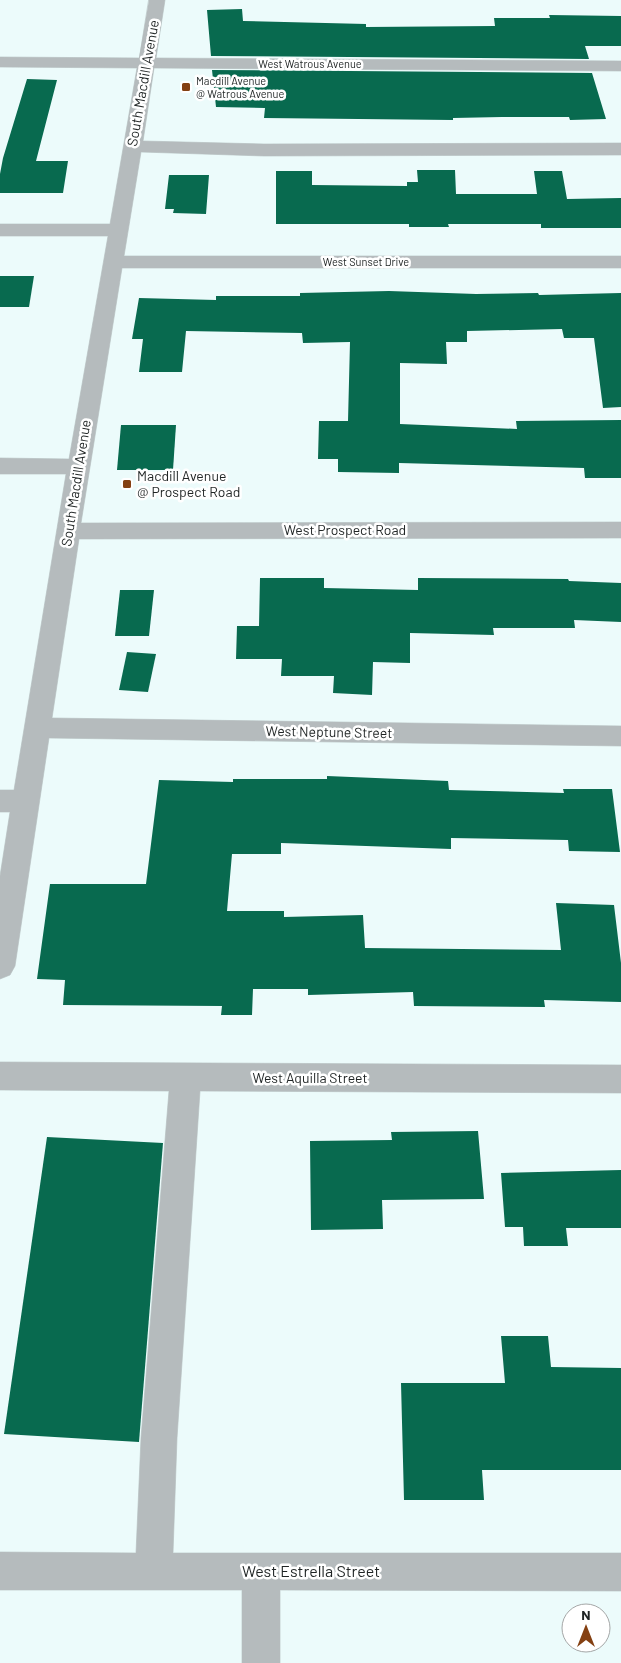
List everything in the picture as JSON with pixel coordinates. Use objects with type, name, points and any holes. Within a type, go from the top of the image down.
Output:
[{"type":"street","name":"South Macdill Avenue","points":[[0,966],[13,801],[37,728],[112,262],[157,0]]},
{"type":"street","name":"West Watrous Avenue","points":[[0,62],[621,66]]},
{"type":"street","points":[[132,146],[264,150],[621,149]]},
{"type":"street","points":[[0,230],[118,230]]},
{"type":"street","name":"West Sunset Drive","points":[[112,262],[621,262]]},
{"type":"street","points":[[0,466],[79,467]]},
{"type":"street","name":"West Prospect Road","points":[[68,531],[621,530]]},
{"type":"street","name":"West Neptune Street","points":[[37,728],[621,736]]},
{"type":"street","name":"West Aquilla Street","points":[[0,1076],[621,1080]]},
{"type":"street","points":[[154,1571],[160,1438],[186,1077]]},
{"type":"street","name":"West Estrella Street","points":[[0,1571],[621,1572]]},
{"type":"street","points":[[261,1571],[261,1663]]},
{"type":"building","points":[[242,9],[243,21],[366,24],[366,27],[495,26],[494,18],[550,18],[549,15],[621,16],[621,46],[585,46],[589,59],[211,56],[207,10]]},
{"type":"building","points":[[212,70],[592,73],[606,119],[570,120],[569,117],[453,118],[453,120],[264,118],[265,108],[216,107]]},
{"type":"building","points":[[27,79],[57,80],[36,161],[68,161],[63,193],[0,193],[0,174],[3,158]]},
{"type":"building","points":[[417,170],[455,170],[456,194],[537,194],[534,171],[562,171],[567,199],[621,198],[621,228],[541,228],[541,224],[448,224],[449,227],[409,227],[409,224],[276,224],[276,171],[312,171],[312,185],[407,186],[407,182],[418,182]]},
{"type":"building","points":[[169,175],[209,175],[206,214],[173,213],[174,209],[165,209]]},
{"type":"building","points":[[0,276],[34,276],[29,307],[0,307]]},
{"type":"building","points":[[389,291],[476,294],[538,293],[539,295],[621,293],[621,407],[603,408],[594,338],[564,338],[562,329],[467,331],[467,342],[446,342],[447,364],[400,363],[400,424],[517,429],[516,421],[621,420],[621,478],[585,478],[584,468],[399,463],[399,473],[338,472],[338,459],[318,459],[319,421],[348,421],[350,342],[303,343],[302,333],[186,331],[182,372],[139,372],[143,339],[132,339],[139,298],[216,300],[216,296],[300,296],[300,293]]},
{"type":"building","points":[[121,425],[176,425],[173,470],[117,470]]},
{"type":"building","points":[[260,578],[324,578],[324,588],[418,590],[418,578],[568,579],[569,581],[621,583],[621,622],[574,620],[575,628],[493,628],[494,635],[410,633],[410,663],[373,662],[372,695],[333,693],[334,676],[281,676],[282,659],[236,659],[237,626],[259,626]]},
{"type":"building","points":[[120,590],[154,590],[149,636],[115,636]]},
{"type":"building","points":[[127,652],[156,654],[148,692],[119,690]]},
{"type":"building","points":[[327,776],[448,781],[449,790],[564,793],[563,789],[612,789],[620,852],[569,851],[568,840],[451,838],[451,849],[281,843],[281,854],[232,854],[227,911],[284,911],[284,917],[363,915],[365,948],[561,950],[556,903],[614,905],[621,963],[621,1002],[544,1000],[545,1007],[414,1006],[413,992],[308,995],[308,989],[253,989],[252,1015],[221,1015],[222,1006],[63,1005],[65,980],[37,979],[50,884],[146,884],[159,780],[233,782],[233,779],[327,779]]},
{"type":"building","points":[[478,1131],[484,1199],[382,1200],[383,1229],[311,1230],[310,1141],[392,1140],[391,1132]]},
{"type":"building","points":[[47,1137],[163,1143],[139,1442],[4,1434]]},
{"type":"building","points":[[621,1170],[621,1228],[566,1228],[568,1246],[524,1246],[523,1227],[505,1227],[501,1173]]},
{"type":"building","points":[[501,1336],[548,1336],[551,1367],[621,1368],[621,1470],[482,1470],[484,1500],[404,1500],[401,1383],[505,1383]]},
{"type":"place","name":"Macdill Avenue @ Watrous Avenue","points":[[186,87]]},
{"type":"place","name":"Macdill Avenue @ Prospect Road","points":[[127,484]]}]
